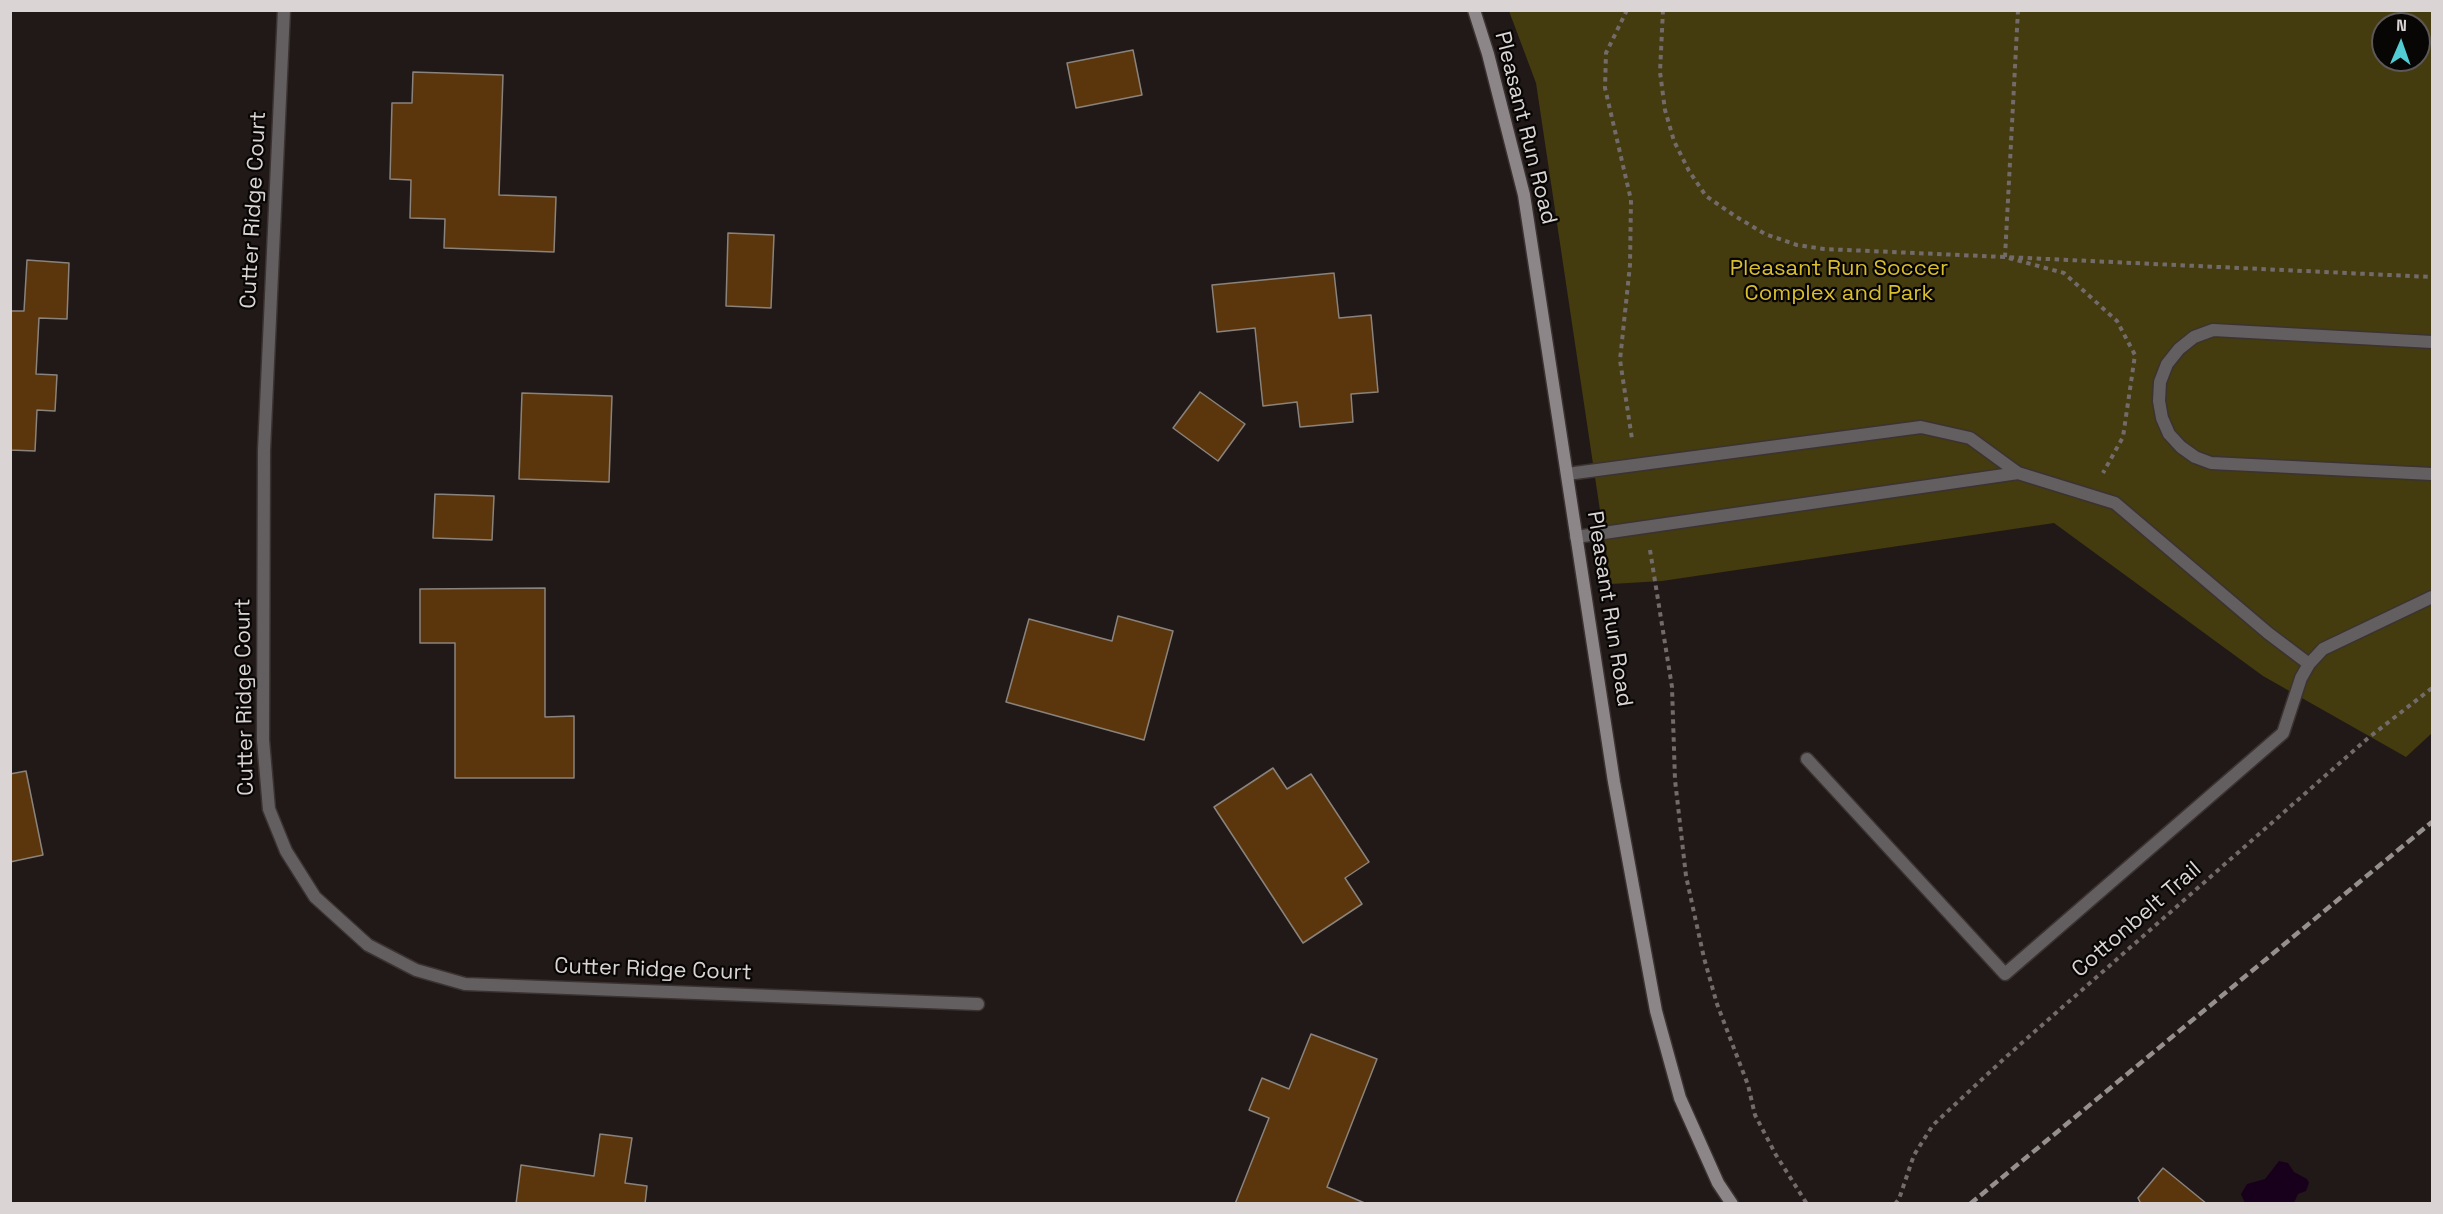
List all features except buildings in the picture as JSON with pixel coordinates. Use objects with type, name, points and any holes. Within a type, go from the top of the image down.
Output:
[{"type":"main road","name":"Pleasant Run Road","points":[[1474,10],[1488,54],[1524,195],[1614,782],[1656,1011],[1680,1098],[1718,1183],[1732,1203]]},
{"type":"street","name":"Cutter Ridge Court","points":[[284,10],[264,450],[263,740],[269,809],[285,851],[315,897],[368,945],[416,970],[465,984],[978,1004]]},
{"type":"street","points":[[2433,342],[2213,330],[2194,337],[2179,349],[2167,364],[2160,382],[2159,401],[2162,418],[2169,434],[2188,452],[2211,463],[2433,474]]},
{"type":"street","points":[[1567,474],[1921,427],[1970,438],[2018,473],[2115,503],[2268,633],[2309,664]]},
{"type":"street","points":[[1576,537],[2018,473]]},
{"type":"street","points":[[1807,759],[2005,975],[2283,733],[2301,678],[2309,664],[2323,649],[2433,597]]},
{"type":"path","points":[[1627,10],[1606,53],[1605,88],[1631,200],[1630,264],[1620,360],[1636,464]]},
{"type":"path","points":[[1663,10],[1660,72],[1665,110],[1674,141],[1689,171],[1706,195],[1765,234],[1797,245],[1824,249],[2433,277]]},
{"type":"path","points":[[2005,257],[2018,10]]},
{"type":"path","points":[[2005,257],[2064,273],[2117,321],[2135,355],[2123,437],[2115,455],[2089,495]]},
{"type":"path","points":[[1646,526],[1672,687],[1675,780],[1686,876],[1704,958],[1716,1004],[1748,1085],[1755,1115],[1776,1155],[1807,1203]]},
{"type":"path","name":"Cottonbelt Trail","points":[[1895,1203],[1899,1199],[1914,1155],[1933,1125],[2007,1056],[2367,739],[2433,688]]},
{"type":"green space","name":"Pleasant Run Soccer Complex and Park","points":[[1509,11],[2432,11],[2432,733],[2406,757],[2263,676],[2054,523],[1662,581],[1611,584],[1536,83]]},
{"type":"shaded area","points":[[2279,1161],[2288,1163],[2294,1172],[2307,1179],[2309,1183],[2306,1191],[2298,1194],[2294,1203],[2245,1203],[2241,1194],[2247,1184],[2265,1179]]},
{"type":"railway","points":[[1970,1204],[2432,822]]}]
